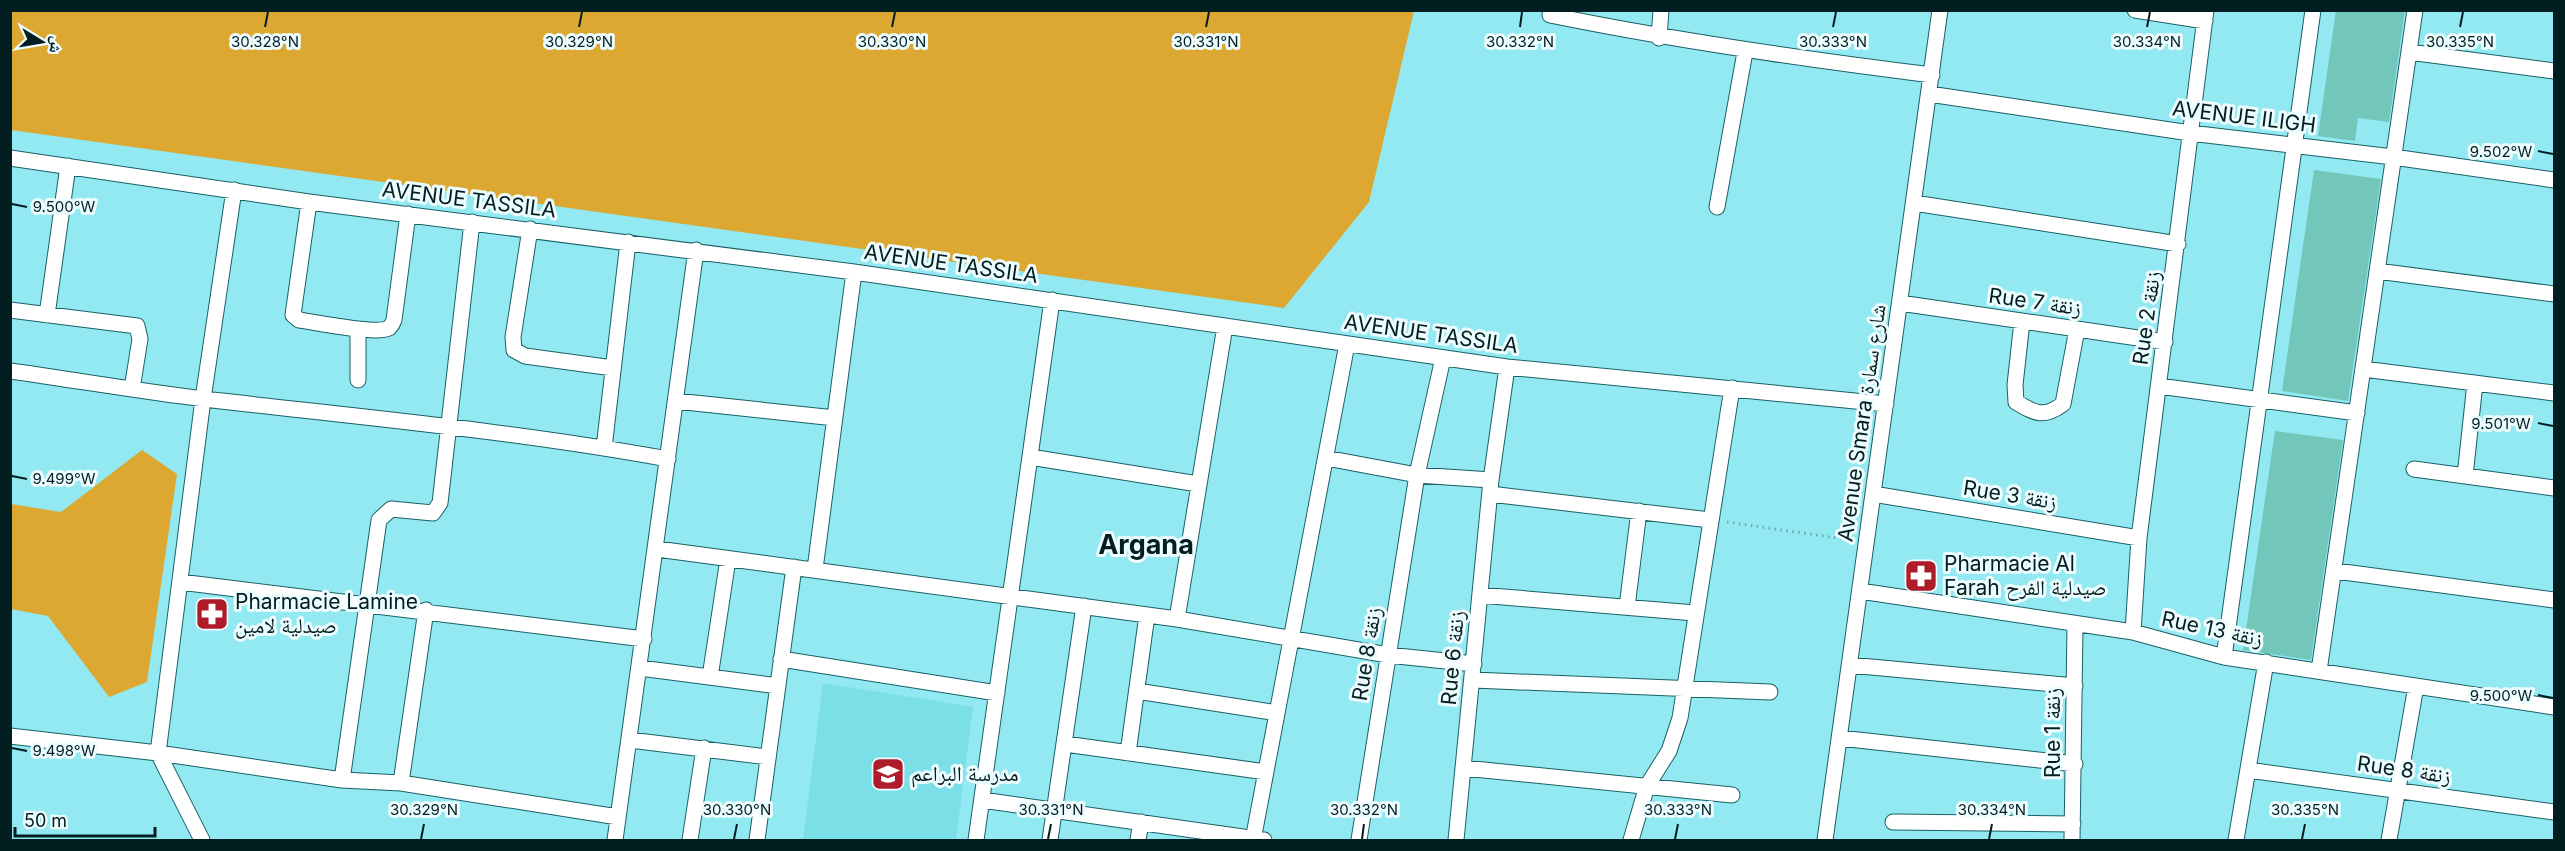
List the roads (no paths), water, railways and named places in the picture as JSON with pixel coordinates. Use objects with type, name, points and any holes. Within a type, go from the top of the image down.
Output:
[{"type":"street","points":[[1659,38],[1661,10]]},
{"type":"street","name":"Avenue Smara شارع سمارة","points":[[1825,840],[1940,10]]},
{"type":"street","points":[[2135,10],[2206,16]]},
{"type":"street","points":[[2224,657],[2313,10]]},
{"type":"street","points":[[2319,671],[2336,571],[2415,10]]},
{"type":"street","points":[[1550,15],[1659,38],[1745,52],[1932,75]]},
{"type":"street","name":"Rue 2 زنقة","points":[[2133,632],[2139,538],[2206,16]]},
{"type":"street","points":[[1717,207],[1745,52]]},
{"type":"street","points":[[2409,52],[2554,71]]},
{"type":"street","name":"AVENUE ILIGH","points":[[1929,94],[2190,133],[2393,157],[2554,180]]},
{"type":"street","name":"AVENUE TASSILA","points":[[10,158],[309,202],[854,272],[1507,367],[1886,404]]},
{"type":"street","points":[[47,315],[69,166]]},
{"type":"street","points":[[202,840],[158,753],[203,399],[234,190]]},
{"type":"street","points":[[309,202],[292,308],[293,315],[299,320],[358,329],[383,329],[391,326],[394,320],[408,214]]},
{"type":"street","points":[[1914,203],[2178,244]]},
{"type":"street","points":[[342,780],[378,526],[382,515],[391,509],[431,513],[439,508],[472,222]]},
{"type":"street","points":[[530,229],[513,337],[514,350],[525,356],[613,368]]},
{"type":"street","points":[[604,448],[628,242]]},
{"type":"street","points":[[615,840],[657,549],[696,250]]},
{"type":"street","points":[[815,569],[854,272]]},
{"type":"street","points":[[2377,272],[2554,294]]},
{"type":"street","points":[[976,840],[1052,300]]},
{"type":"street","name":"Rue 7 زنقة","points":[[1900,303],[2165,342]]},
{"type":"street","points":[[10,310],[137,326],[140,339],[132,389]]},
{"type":"street","points":[[2022,321],[2015,385],[2016,402],[2032,412],[2050,414],[2063,404],[2077,329]]},
{"type":"street","points":[[1177,619],[1225,326]]},
{"type":"street","points":[[358,329],[358,380]]},
{"type":"street","points":[[982,800],[1257,840],[1266,771],[1347,344]]},
{"type":"street","name":"Rue 8 زنقة","points":[[1359,840],[1417,475],[1443,358]]},
{"type":"street","name":"Rue 6 زنقة","points":[[1456,840],[1491,487],[1507,367]]},
{"type":"street","points":[[2363,369],[2554,393]]},
{"type":"street","points":[[10,371],[203,399],[448,427],[668,459]]},
{"type":"street","points":[[2464,476],[2475,383]]},
{"type":"street","points":[[2159,386],[2357,413]]},
{"type":"street","points":[[1631,840],[1647,786],[1669,751],[1680,718],[1732,388]]},
{"type":"street","points":[[676,401],[835,418]]},
{"type":"street","points":[[1030,457],[1198,484]]},
{"type":"street","points":[[1326,458],[1639,511],[1710,520]]},
{"type":"street","points":[[2414,469],[2554,488]]},
{"type":"street","name":"Rue 3 زنقة","points":[[1873,494],[2139,538]]},
{"type":"street","points":[[1626,607],[1639,511]]},
{"type":"street","points":[[657,549],[1177,619],[1473,672],[1684,690],[1770,692]]},
{"type":"street","points":[[710,677],[728,559]]},
{"type":"street","points":[[757,840],[794,567]]},
{"type":"street","points":[[2336,571],[2554,600]]},
{"type":"street","points":[[180,582],[426,610],[644,639]]},
{"type":"street","name":"Rue 13 زنقة","points":[[1860,591],[2133,632],[2224,657],[2554,707]]},
{"type":"street","points":[[1480,595],[1695,613]]},
{"type":"street","points":[[1050,840],[1084,606]]},
{"type":"street","points":[[401,783],[426,610]]},
{"type":"street","points":[[1128,753],[1148,615]]},
{"type":"street","name":"Rue 1 زنقة","points":[[2072,840],[2075,625]]},
{"type":"street","points":[[781,659],[997,693]]},
{"type":"street","points":[[2236,840],[2266,662]]},
{"type":"street","points":[[1850,664],[2075,686]]},
{"type":"street","points":[[640,668],[778,686]]},
{"type":"street","points":[[2389,840],[2416,686]]},
{"type":"street","points":[[1137,691],[1277,713]]},
{"type":"street","points":[[10,736],[158,753],[342,780],[401,783],[618,817]]},
{"type":"street","points":[[1840,738],[2074,764]]},
{"type":"street","points":[[630,740],[768,757]]},
{"type":"street","points":[[1065,744],[1266,771]]},
{"type":"street","points":[[690,840],[704,748]]},
{"type":"street","points":[[1464,768],[1732,795]]},
{"type":"street","name":"Rue 8 زنقة","points":[[2248,770],[2554,812]]},
{"type":"street","points":[[1138,840],[1141,822]]},
{"type":"street","points":[[1893,822],[2073,824]]},
{"type":"place","name":"Pharmacie Al Farah صيدلية الفرح","points":[[1921,576]]},
{"type":"place","name":"Pharmacie Lamine صيدلية لامين","points":[[212,614]]},
{"type":"place","name":"مدرسة البراعم","points":[[888,774]]},
{"type":"district","name":"Argana","points":[[1146,545]]}]
